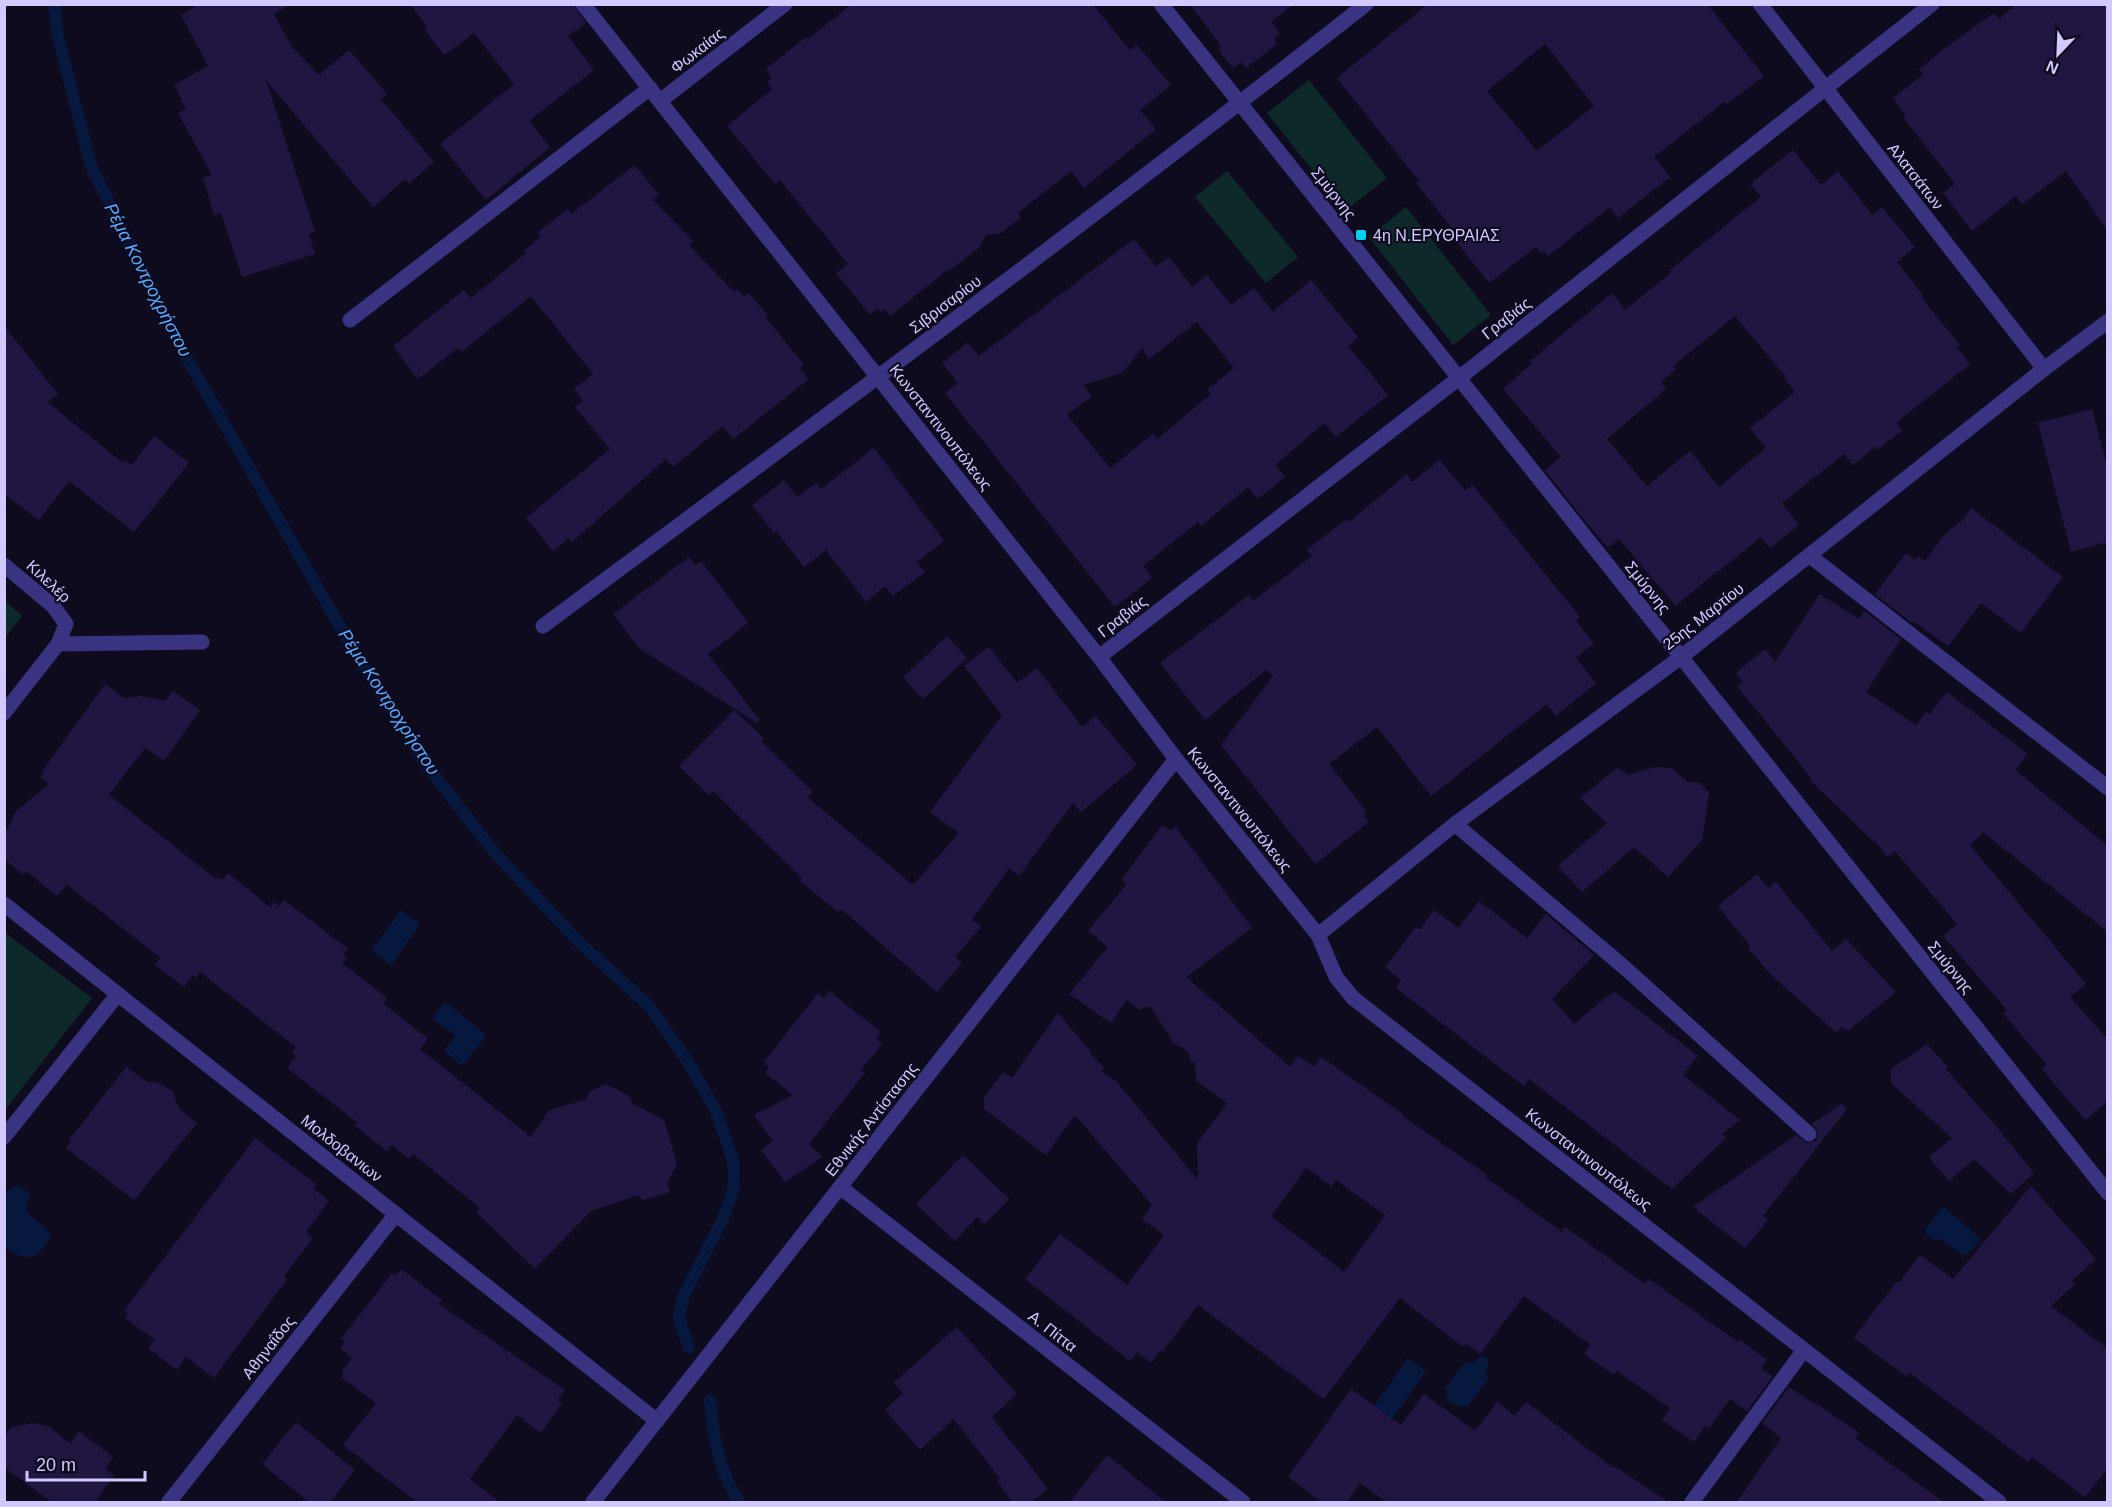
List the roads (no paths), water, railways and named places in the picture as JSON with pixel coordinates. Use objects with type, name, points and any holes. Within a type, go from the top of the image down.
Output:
[{"type":"street","name":"Κωνσταντινουπόλεως","points":[[584,4],[1099,657],[1176,759],[1318,935],[1336,976],[1353,998],[1999,1503]]},
{"type":"street","name":"Φωκαίας","points":[[660,101],[785,4]]},
{"type":"street","name":"Σμύρνης","points":[[1161,4],[2108,1192]]},
{"type":"street","name":"Σιβρισαρίου","points":[[543,626],[878,377],[1240,103],[1366,4]]},
{"type":"street","name":"Αλατσάτων","points":[[1760,4],[2044,369]]},
{"type":"street","name":"Γραβιάς","points":[[1099,657],[1459,378],[1932,4]]},
{"type":"street","points":[[350,320],[650,88]]},
{"type":"street","name":"25ης Μαρτίου","points":[[1318,935],[1455,824],[1681,657],[2044,369],[2108,321]]},
{"type":"street","points":[[1810,556],[2108,788]]},
{"type":"street","name":"Κιλελέρ","points":[[4,565],[53,606],[66,624],[58,644]]},
{"type":"street","points":[[4,713],[58,644],[202,642]]},
{"type":"street","name":"Εθνικής Αντίστασης","points":[[594,1503],[1176,759]]},
{"type":"street","points":[[1455,824],[1625,968],[1809,1134]]},
{"type":"street","name":"Μολδοβανιων","points":[[4,904],[657,1421]]},
{"type":"street","points":[[4,1137],[118,994]]},
{"type":"street","name":"Α. Πίττα","points":[[840,1187],[1243,1503]]},
{"type":"street","name":"Αθηναΐδος","points":[[169,1503],[396,1214]]},
{"type":"street","points":[[1692,1503],[1804,1350]]},
{"type":"water","points":[[401,910],[420,924],[393,963],[389,964],[373,952],[373,948]]},
{"type":"water","points":[[445,1002],[487,1035],[462,1066],[444,1051],[456,1036],[432,1018]]},
{"type":"water","points":[[19,1185],[32,1196],[25,1210],[51,1234],[43,1248],[31,1258],[18,1255],[5,1246],[5,1194]]},
{"type":"water","points":[[1943,1206],[1980,1238],[1965,1256],[1939,1239],[1935,1240],[1927,1235],[1925,1230]]},
{"type":"water","points":[[1482,1356],[1487,1358],[1489,1365],[1485,1374],[1489,1378],[1467,1407],[1464,1405],[1460,1407],[1450,1402],[1446,1396],[1448,1393],[1444,1390],[1466,1361],[1471,1364]]},
{"type":"water","points":[[1408,1358],[1426,1371],[1392,1419],[1374,1406]]},
{"type":"waterway","name":"Ρέμα Κοντροχρήστου","points":[[54,4],[58,36],[91,166],[184,353],[347,639],[425,763],[495,853],[579,942],[650,1007],[688,1062],[716,1111],[733,1160],[734,1188],[724,1216],[683,1297],[679,1317],[689,1348]]},
{"type":"waterway","name":"Ρέμα Κοντροχρήστου","points":[[710,1401],[718,1454],[726,1478],[739,1502]]},
{"type":"place","name":"4η Ν.ΕΡΥΘΡΑΙΑΣ","points":[[1361,235]]}]
